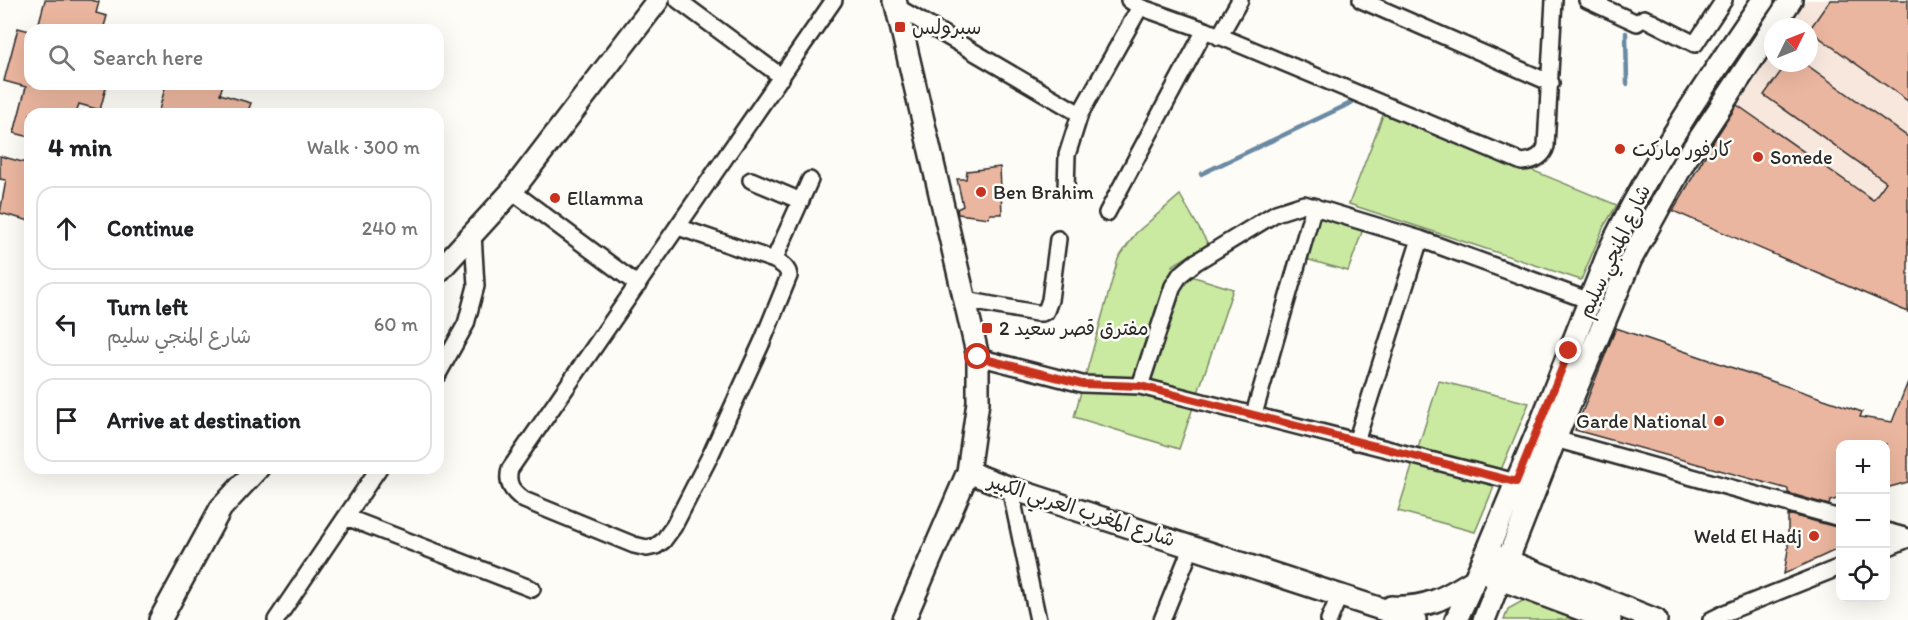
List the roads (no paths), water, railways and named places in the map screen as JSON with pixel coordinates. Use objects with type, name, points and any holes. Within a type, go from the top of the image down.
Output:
[{"type":"street","points":[[444,265],[512,191],[658,0]]},
{"type":"street","points":[[678,0],[782,77]]},
{"type":"street","points":[[678,226],[774,260],[785,267],[789,276],[763,340],[711,454],[674,526],[663,541],[656,546],[646,548],[524,500],[515,493],[508,478],[510,469],[834,0]]},
{"type":"street","points":[[1107,213],[1212,34],[1239,0]]},
{"type":"street","points":[[1361,0],[1551,83]]},
{"type":"street","points":[[1066,189],[1067,155],[1080,114],[1134,3],[1522,162],[1536,159],[1545,150],[1551,83],[1554,0]]},
{"type":"street","points":[[1587,0],[1637,23],[1644,18],[1695,44],[1724,0]]},
{"type":"street","name":"شارع المنجي سليم","points":[[1456,620],[1480,568],[1625,217],[1717,68],[1763,0]]},
{"type":"street","name":"شارع المنجي سليم","points":[[1779,18],[1791,0]]},
{"type":"street","points":[[896,4],[1080,114]]},
{"type":"street","name":"شارع المغرب العربي الكبير","points":[[896,4],[978,357],[978,402],[968,472],[1010,488],[1415,620]]},
{"type":"street","name":"شارع المنجي سليم","points":[[1484,620],[1555,439],[1631,259],[1684,162],[1764,41]]},
{"type":"street","points":[[751,180],[801,201]]},
{"type":"street","points":[[774,260],[810,180]]},
{"type":"street","points":[[512,191],[638,285]]},
{"type":"street","points":[[1140,386],[1173,286],[1180,275],[1196,262],[1276,213],[1304,204],[1420,239],[1590,301]]},
{"type":"street","points":[[1254,414],[1314,206]]},
{"type":"street","points":[[444,363],[466,324],[476,286],[473,234]]},
{"type":"street","points":[[965,300],[1036,313],[1046,311],[1050,300],[1058,239]]},
{"type":"street","points":[[1356,442],[1420,239]]},
{"type":"street","points":[[978,357],[1082,384],[1140,386],[1516,482]]},
{"type":"street","points":[[1555,439],[1836,517]]},
{"type":"street","points":[[904,620],[968,472]]},
{"type":"street","points":[[160,620],[221,508],[252,474]]},
{"type":"street","points":[[276,620],[375,474]]},
{"type":"street","points":[[1010,488],[1038,620]]},
{"type":"street","points":[[346,517],[532,589]]},
{"type":"street","points":[[1890,532],[1908,538]]},
{"type":"street","points":[[1890,546],[1908,538]]},
{"type":"street","points":[[1162,620],[1192,546]]},
{"type":"street","points":[[1388,613],[1402,608],[1426,605],[1451,594],[1480,568],[1503,571],[1656,620]]},
{"type":"street","points":[[1711,620],[1836,569]]},
{"type":"street","points":[[1503,571],[1610,620]]},
{"type":"street","points":[[1329,620],[1340,594]]},
{"type":"waterway","points":[[1626,33],[1627,84]]},
{"type":"waterway","points":[[1201,174],[1351,103]]},
{"type":"place","name":"سبرولس","points":[[900,27]]},
{"type":"place","name":"كارفور ماركت","points":[[1620,149]]},
{"type":"place","name":"Sonede","points":[[1758,157]]},
{"type":"place","name":"Ben Brahim","points":[[981,192]]},
{"type":"place","name":"Ellamma","points":[[555,198]]},
{"type":"place","name":"مفترق قصر سعيد 2","points":[[987,328]]},
{"type":"place","name":"Garde National","points":[[1719,421]]},
{"type":"place","name":"Weld El Hadj","points":[[1814,536]]}]
